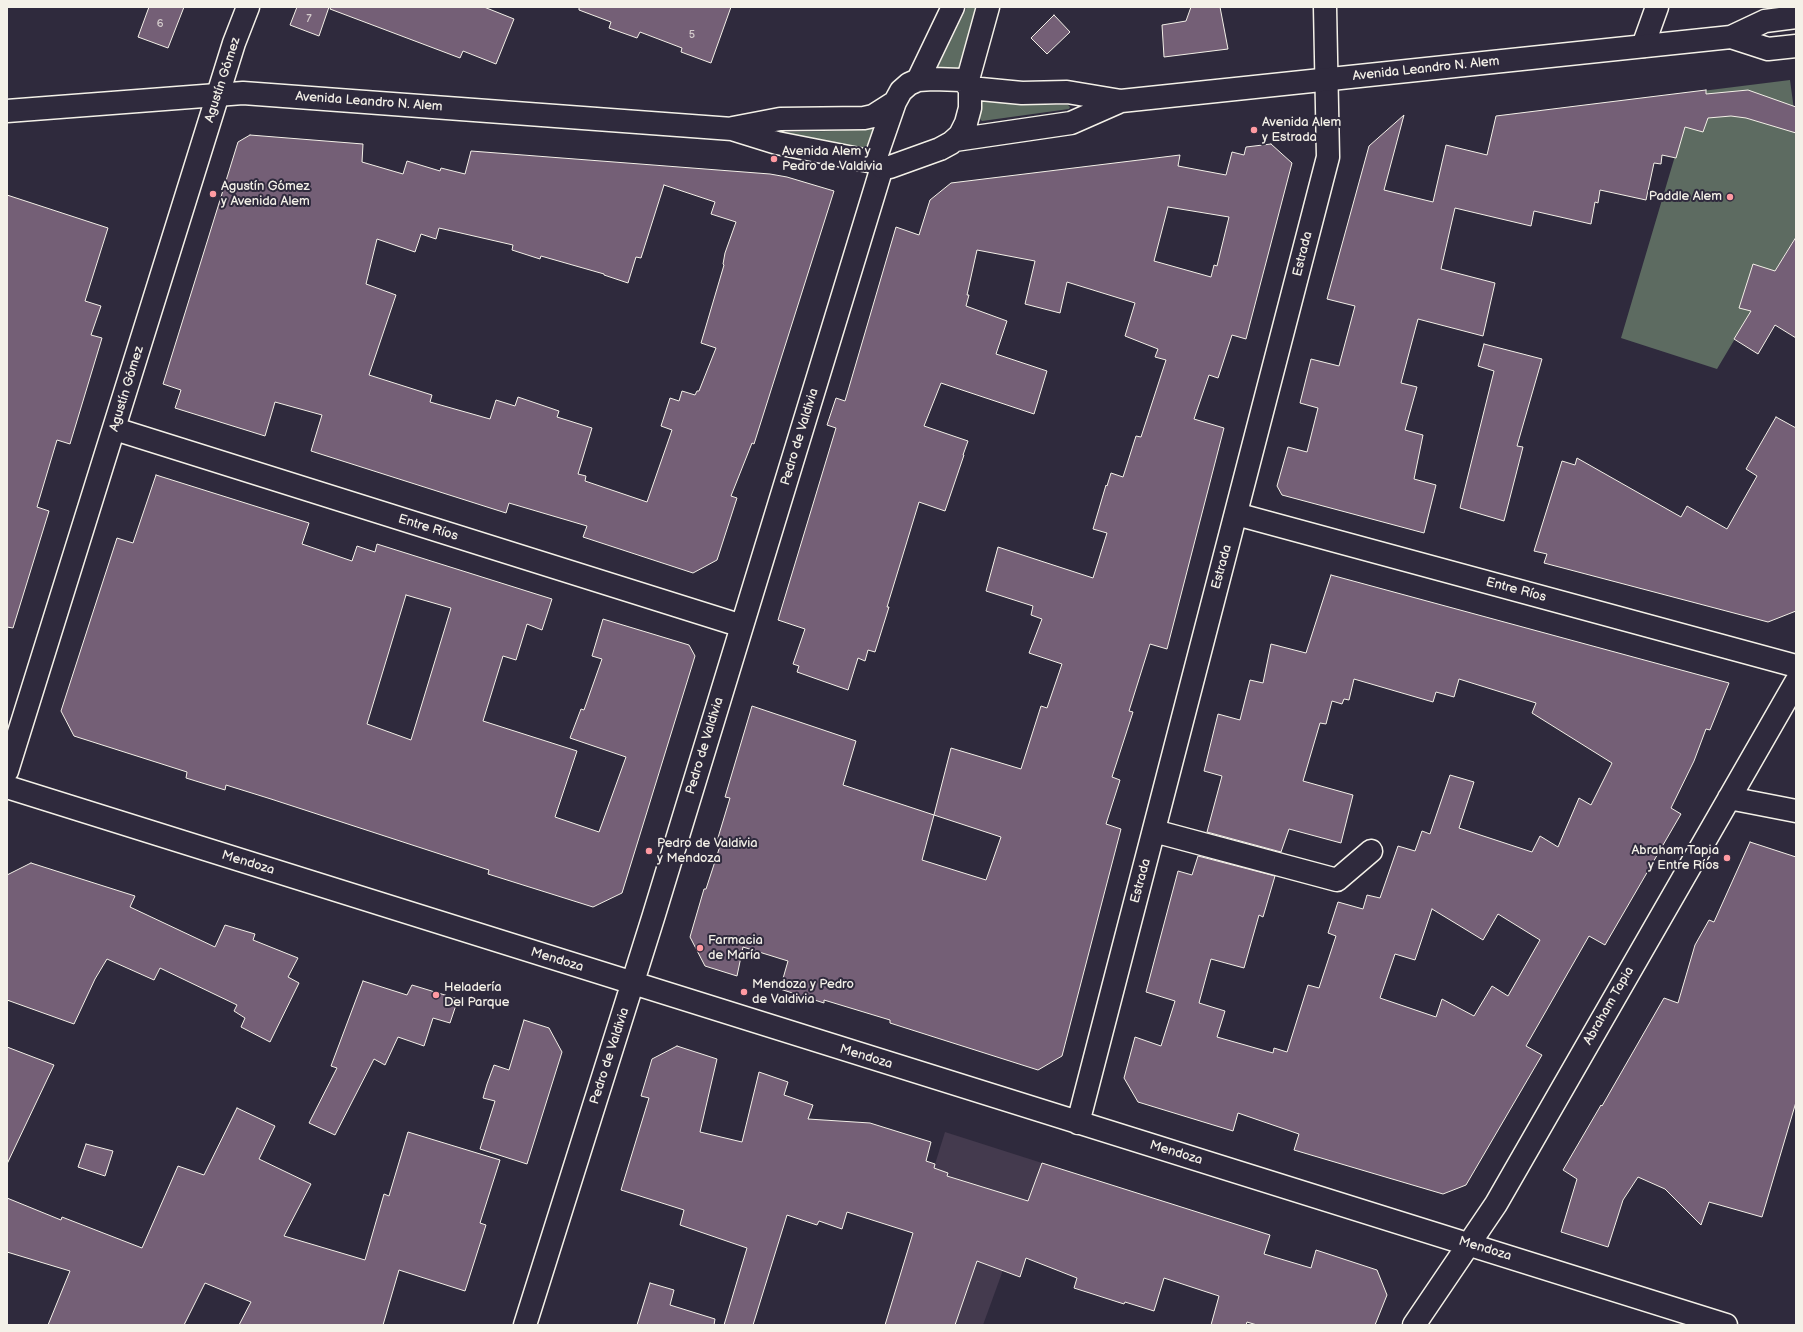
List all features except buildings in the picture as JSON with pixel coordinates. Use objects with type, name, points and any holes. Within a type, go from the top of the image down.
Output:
[{"type":"street","name":"Agustín Gómez","points":[[7,772],[234,43],[248,7]]},
{"type":"street","points":[[895,102],[901,91],[909,84],[918,80],[953,7]]},
{"type":"street","points":[[880,165],[890,167],[940,149],[955,140],[960,135],[966,123],[971,96],[968,85],[988,7]]},
{"type":"street","name":"Estrada","points":[[1078,1123],[1328,157],[1325,7]]},
{"type":"street","points":[[1643,46],[1657,7]]},
{"type":"street","name":"Avenida Leandro N. Alem","points":[[918,80],[952,78],[962,80],[968,85],[1022,94],[1067,92],[1121,101],[1731,37],[1765,21],[1796,17]]},
{"type":"street","name":"Avenida Leandro N. Alem","points":[[1731,37],[1768,49],[1796,46]]},
{"type":"street","name":"Avenida Leandro N. Alem","points":[[7,111],[243,93],[732,129],[777,144],[880,165]]},
{"type":"street","name":"Avenida Leandro N. Alem","points":[[955,140],[1071,123],[1121,101]]},
{"type":"street","name":"Avenida Leandro N. Alem","points":[[732,129],[780,119],[864,118],[874,116],[895,102]]},
{"type":"street","name":"Pedro de Valdivia","points":[[525,1325],[742,626],[880,165],[877,159],[877,154],[895,102]]},
{"type":"street","name":"Entre Ríos","points":[[114,429],[742,626]]},
{"type":"street","name":"Entre Ríos","points":[[1236,514],[1796,666]]},
{"type":"street","name":"Abraham Tapia","points":[[1414,1325],[1496,1204],[1796,682]]},
{"type":"street","name":"Mendoza","points":[[7,787],[632,984],[1726,1325]]},
{"type":"street","points":[[1729,798],[1796,811]]},
{"type":"street","points":[[1154,831],[1337,880],[1370,851]]},
{"type":"shaded area","points":[[945,1132],[1042,1163],[983,1325],[885,1325]]},
{"type":"green space","points":[[967,7],[976,7],[959,70],[937,69]]},
{"type":"green space","name":"Paddle Alem","points":[[1790,80],[1796,125],[1796,236],[1717,369],[1621,338],[1694,92]]},
{"type":"green space","points":[[984,99],[1029,105],[1068,105],[1070,107],[1069,109],[982,121],[979,118],[981,103]]},
{"type":"green space","points":[[875,127],[868,150],[779,132],[834,131]]},
{"type":"place","name":"Avenida Alem y Estrada","points":[[1254,130]]},
{"type":"place","name":"Avenida Alem y Pedro de Valdivia","points":[[774,159]]},
{"type":"place","name":"Agustín Gómez y Avenida Alem","points":[[213,194]]},
{"type":"place","name":"Paddle Alem","points":[[1730,197]]},
{"type":"place","name":"Pedro de Valdivia y Mendoza","points":[[649,851]]},
{"type":"place","name":"Abraham Tapia y Entre Ríos","points":[[1727,858]]},
{"type":"place","name":"Farmacia de María","points":[[700,948]]},
{"type":"place","name":"Mendoza y Pedro de Valdivia","points":[[744,992]]},
{"type":"place","name":"Heladería Del Parque","points":[[436,995]]}]
